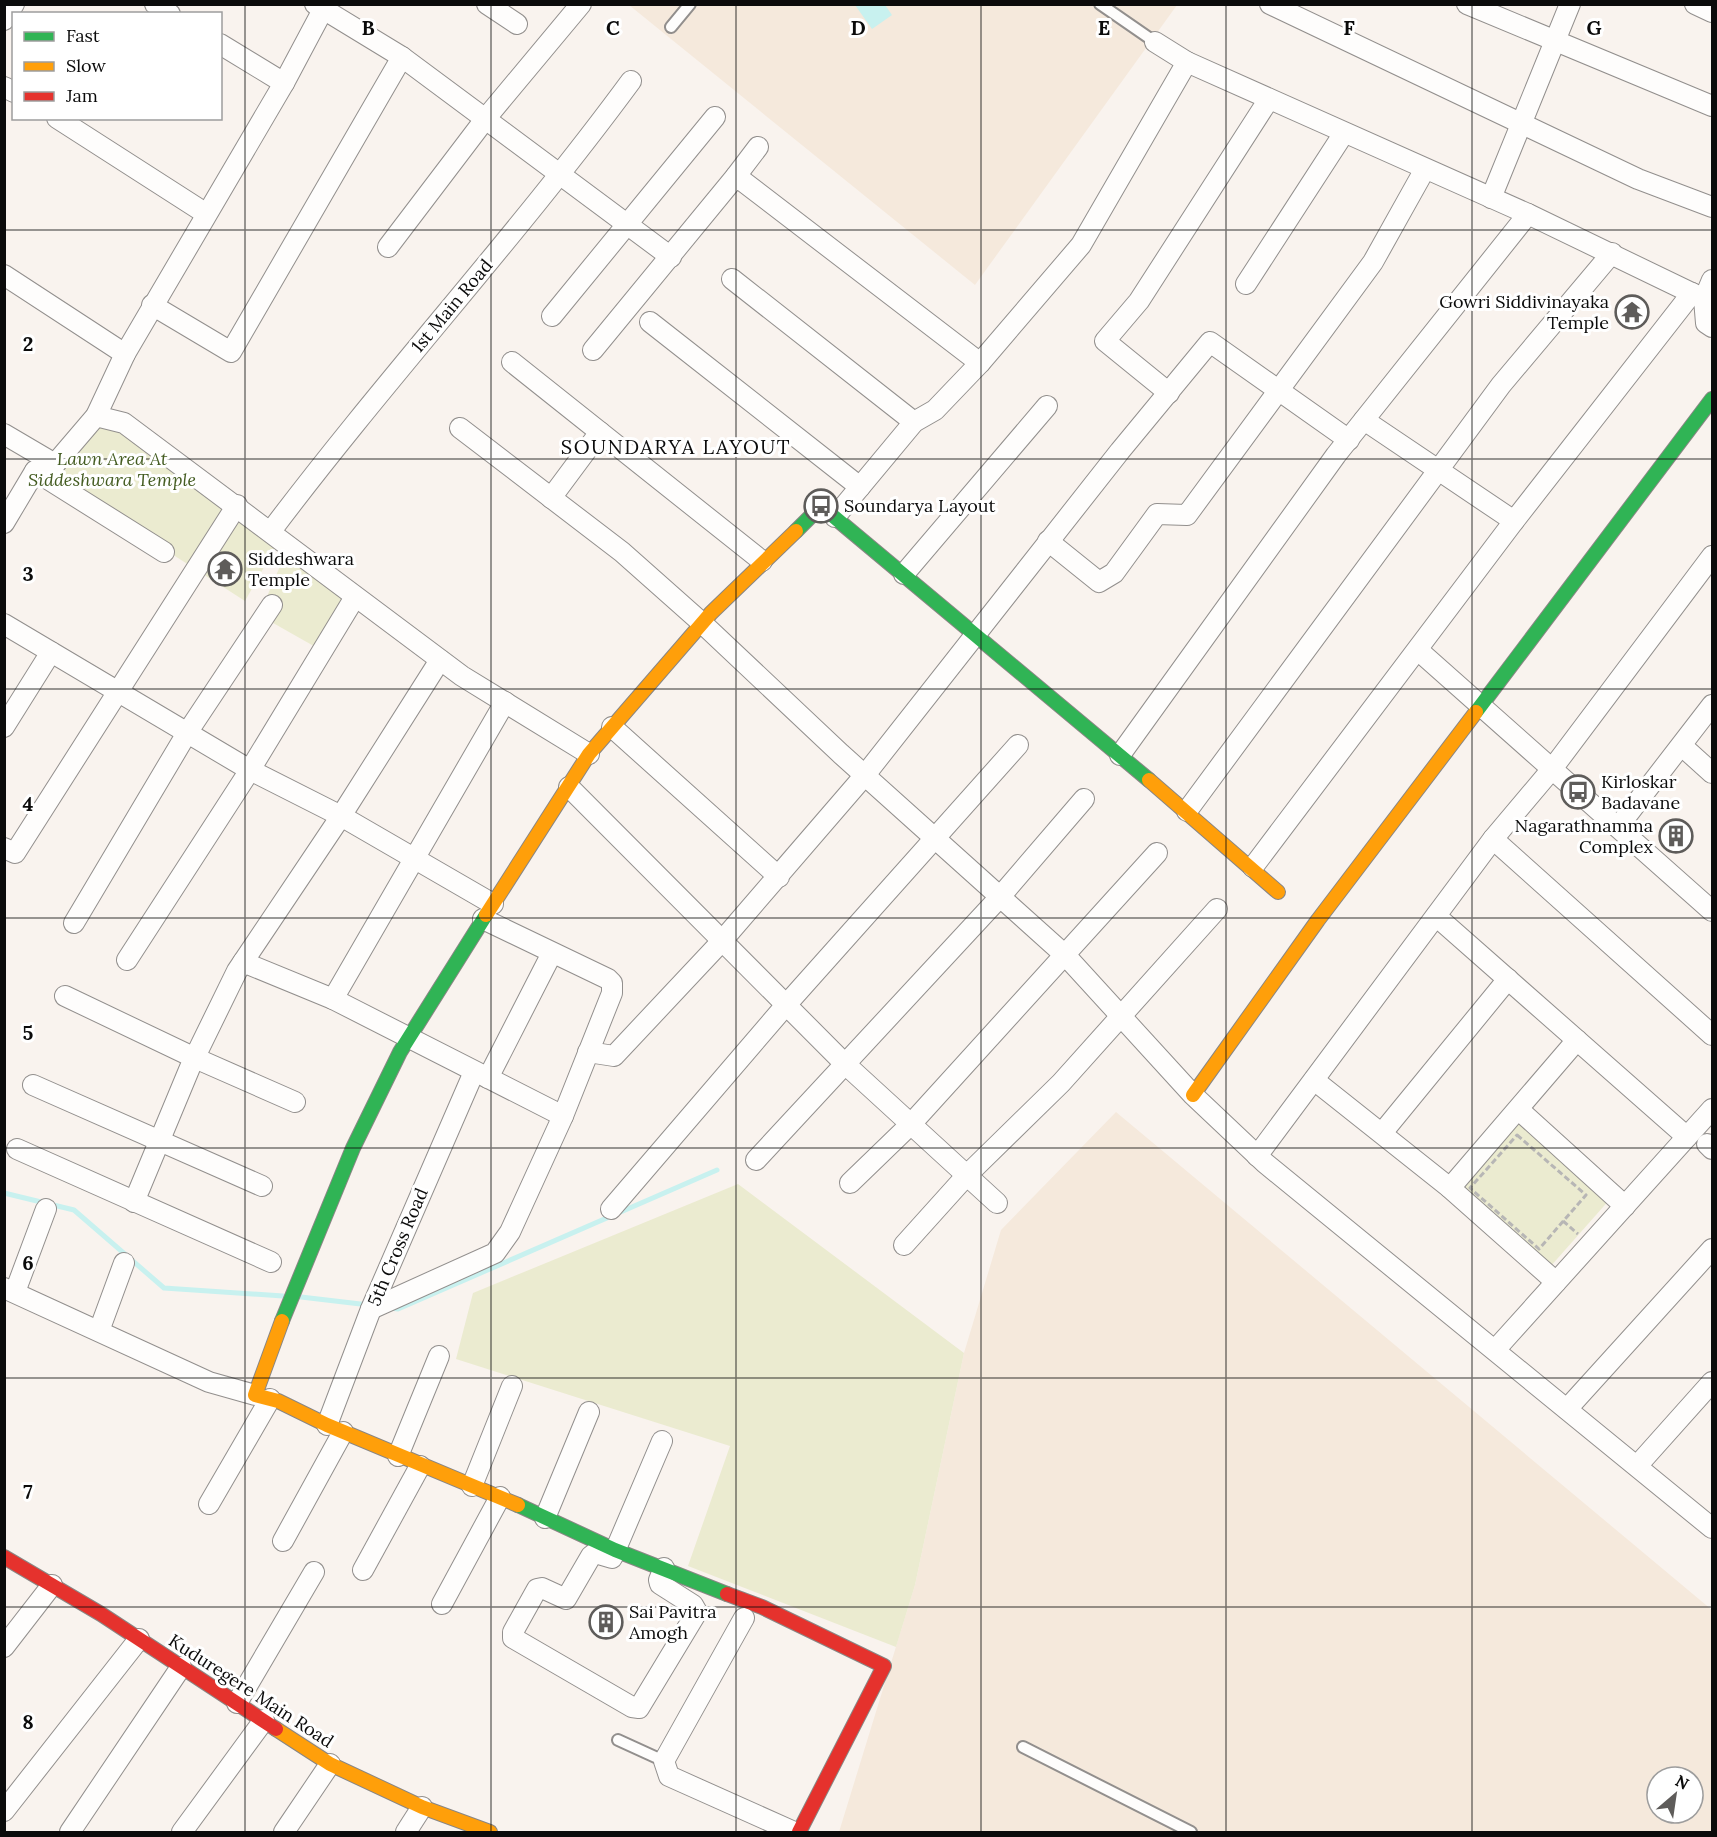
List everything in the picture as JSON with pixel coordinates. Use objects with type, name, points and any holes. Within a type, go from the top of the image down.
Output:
[{"type":"street","points":[[4,20],[14,4]]},
{"type":"street","points":[[487,4],[517,24]]},
{"type":"street","points":[[388,248],[486,118],[582,4]]},
{"type":"street","points":[[1269,4],[1638,179],[1713,207]]},
{"type":"street","points":[[1467,4],[1555,43],[1713,106]]},
{"type":"street","points":[[1491,198],[1570,4]]},
{"type":"street","points":[[1695,4],[1713,12]]},
{"type":"street","points":[[4,523],[35,471],[55,464],[96,416],[125,354],[152,306],[284,83],[321,6],[402,57],[671,257]]},
{"type":"street","points":[[1155,42],[1187,62],[1528,214],[1698,296],[1706,323],[1713,327]]},
{"type":"street","points":[[222,45],[284,83]]},
{"type":"street","points":[[152,306],[231,352],[402,57]]},
{"type":"street","points":[[835,518],[914,422],[935,410],[980,363],[1081,245],[1187,62]]},
{"type":"street","name":"1st Main Road","points":[[272,531],[391,377],[562,174],[632,81]]},
{"type":"street","points":[[1169,393],[1105,341],[1139,301],[1269,99]]},
{"type":"street","points":[[552,316],[715,117]]},
{"type":"street","points":[[60,120],[206,213]]},
{"type":"street","points":[[1246,284],[1344,133]]},
{"type":"street","points":[[593,350],[671,257],[758,147]]},
{"type":"street","points":[[1048,541],[1099,582],[1114,573],[1157,514],[1187,515],[1280,391],[1372,262],[1425,169]]},
{"type":"street","points":[[736,176],[980,363]]},
{"type":"street","points":[[1120,755],[1179,669],[1261,563],[1348,440],[1528,214]]},
{"type":"street","points":[[1187,811],[1501,385],[1612,254]]},
{"type":"street","points":[[4,275],[125,354]]},
{"type":"street","points":[[732,279],[914,422]]},
{"type":"street","points":[[1253,867],[1419,651],[1514,521],[1713,280]]},
{"type":"street","points":[[651,322],[860,487]]},
{"type":"street","points":[[588,1053],[614,1056],[722,942],[779,877],[865,775],[1048,541],[1210,342],[1348,440]]},
{"type":"street","points":[[512,362],[762,561]]},
{"type":"street","points":[[1194,1095],[1318,920],[1713,399]]},
{"type":"street","points":[[904,574],[1047,406]]},
{"type":"street","points":[[96,416],[124,423],[272,531],[440,660],[589,754]]},
{"type":"street","points":[[1364,420],[1514,521]]},
{"type":"street","points":[[460,428],[622,552],[702,623],[999,898],[1066,956],[1194,1095],[1257,1156],[1713,1528]]},
{"type":"street","points":[[551,498],[600,432]]},
{"type":"street","points":[[4,434],[55,464]]},
{"type":"street","points":[[35,471],[164,552]]},
{"type":"street","points":[[4,848],[15,853],[237,505]]},
{"type":"street","points":[[210,1504],[262,1397],[336,1188],[408,1040],[589,754],[702,623],[762,561],[821,506],[1187,811],[1253,867],[1278,892]]},
{"type":"street","points":[[1257,1156],[1493,839],[1552,769],[1713,556]]},
{"type":"street","points":[[127,960],[250,771],[355,597]]},
{"type":"street","points":[[74,923],[187,733],[272,605]]},
{"type":"street","points":[[4,624],[250,771],[341,816],[414,858],[552,953],[612,983],[612,993],[563,1116],[510,1232],[495,1253],[371,1309]]},
{"type":"street","points":[[1419,651],[1713,911]]},
{"type":"street","points":[[4,727],[51,652]]},
{"type":"street","points":[[134,1202],[195,1058],[243,962],[341,816],[440,660]]},
{"type":"street","points":[[333,999],[505,702]]},
{"type":"street","points":[[1618,827],[1713,705]]},
{"type":"street","points":[[612,727],[779,877]]},
{"type":"street","points":[[611,1209],[786,1005],[1018,745]]},
{"type":"street","points":[[1682,746],[1713,773]]},
{"type":"street","points":[[569,787],[844,1063],[997,1203]]},
{"type":"street","points":[[756,1160],[999,898],[1084,798]]},
{"type":"street","points":[[1493,839],[1713,1035]]},
{"type":"street","points":[[850,1183],[911,1124],[1066,956],[1156,853]]},
{"type":"street","points":[[904,1245],[967,1175],[1061,1083],[1217,909]]},
{"type":"street","points":[[1436,916],[1687,1137]]},
{"type":"street","name":"5th Cross Road","points":[[283,1541],[335,1429],[371,1309],[481,1075],[552,953]]},
{"type":"street","points":[[243,962],[333,999],[408,1040],[563,1116]]},
{"type":"street","points":[[1382,1133],[1508,979]]},
{"type":"street","points":[[65,996],[195,1058],[295,1102]]},
{"type":"street","points":[[1449,1188],[1519,1110],[1577,1040]]},
{"type":"street","points":[[1314,1080],[1449,1188],[1556,1282]]},
{"type":"street","points":[[33,1085],[261,1186]]},
{"type":"street","points":[[1495,1350],[1713,1108]]},
{"type":"street","points":[[1519,1110],[1625,1206]]},
{"type":"street","points":[[17,1149],[271,1262]]},
{"type":"street","points":[[46,1209],[10,1290],[209,1382],[262,1397],[420,1466],[500,1497],[615,1550],[762,1607],[884,1666],[799,1833]]},
{"type":"street","points":[[1567,1408],[1713,1249]]},
{"type":"street","points":[[99,1331],[124,1263]]},
{"type":"street","points":[[398,1456],[439,1356]]},
{"type":"street","points":[[1637,1466],[1713,1382]]},
{"type":"street","points":[[472,1486],[512,1386]]},
{"type":"street","points":[[545,1518],[590,1412]]},
{"type":"street","points":[[662,1441],[610,1559],[600,1554],[591,1556],[566,1599],[542,1587],[537,1589],[512,1635],[515,1640],[636,1709],[642,1706],[698,1612],[693,1605],[660,1584],[659,1580],[664,1568]]},
{"type":"street","points":[[363,1570],[420,1466]]},
{"type":"street","points":[[442,1604],[500,1497]]},
{"type":"street","name":"Kuduregere Main Road","points":[[4,1557],[139,1639],[330,1764],[422,1807],[490,1833]]},
{"type":"street","points":[[237,1703],[314,1572]]},
{"type":"street","points":[[4,1647],[52,1585]]},
{"type":"street","points":[[744,1617],[664,1761],[669,1776],[794,1833]]},
{"type":"street","points":[[4,1811],[139,1639]]},
{"type":"street","points":[[70,1833],[181,1667]]},
{"type":"street","points":[[182,1833],[264,1720]]},
{"type":"street","points":[[284,1833],[330,1764]]},
{"type":"street","points":[[406,1833],[422,1807]]},
{"type":"lane","points":[[671,27],[690,4]]},
{"type":"lane","points":[[1100,4],[1112,8],[1155,42]]},
{"type":"lane","points":[[618,1740],[664,1761]]},
{"type":"lane","points":[[1023,1747],[1191,1833]]},
{"type":"path","points":[[1517,1135],[1586,1195],[1539,1249],[1470,1188],[1517,1135]]},
{"type":"shaded area","points":[[629,5],[1177,5],[975,285]]},
{"type":"shaded area","points":[[1116,1112],[1712,1610],[1712,1832],[839,1832],[915,1585],[964,1353],[1001,1230]]},
{"type":"green space","name":"Lawn Area At Siddeshwara Temple","points":[[96,426],[122,429],[277,544],[245,601],[58,481],[55,464]]},
{"type":"green space","points":[[287,550],[349,598],[319,649],[259,615]]},
{"type":"green space","points":[[1519,1117],[1611,1198],[1550,1267],[1458,1186]]},
{"type":"green space","points":[[738,1184],[964,1353],[915,1585],[896,1647],[688,1566],[730,1446],[456,1359],[473,1293]]},
{"type":"water","points":[[855,5],[885,5],[892,15],[872,29]]},
{"type":"waterway","points":[[390,1308],[398,1309],[717,1170]]},
{"type":"waterway","points":[[4,1193],[74,1210],[164,1288],[283,1296]]},
{"type":"waterway","points":[[301,1297],[369,1305]]},
{"type":"traffic: fast","points":[[1476,712],[1712,399]]},
{"type":"traffic: fast","points":[[796,531],[821,506],[1149,780]]},
{"type":"traffic: fast","points":[[282,1321],[353,1148],[400,1052],[486,915]]},
{"type":"traffic: fast","points":[[518,1505],[615,1550],[727,1594]]},
{"type":"traffic: slow","points":[[486,915],[589,754],[711,613],[796,531]]},
{"type":"traffic: slow","points":[[1193,1095],[1318,920],[1476,712]]},
{"type":"traffic: slow","points":[[1149,780],[1278,892]]},
{"type":"traffic: slow","points":[[282,1321],[255,1395],[278,1401],[327,1425],[518,1505]]},
{"type":"traffic: slow","points":[[276,1729],[330,1764],[422,1807],[490,1832]]},
{"type":"traffic: jam","points":[[4,1557],[101,1614],[276,1729]]},
{"type":"traffic: jam","points":[[727,1594],[762,1607],[884,1666],[799,1832]]},
{"type":"place","name":"Gowri Siddivinayaka Temple","points":[[1632,312]]},
{"type":"place","name":"Soundarya Layout","points":[[821,506]]},
{"type":"place","name":"Siddeshwara Temple","points":[[225,569]]},
{"type":"place","name":"Kirloskar Badavane","points":[[1578,792]]},
{"type":"place","name":"Nagarathnamma Complex","points":[[1676,836]]},
{"type":"place","name":"Sai Pavitra Amogh","points":[[606,1622]]},
{"type":"district","name":"SOUNDARYA LAYOUT","points":[[676,447]]}]
